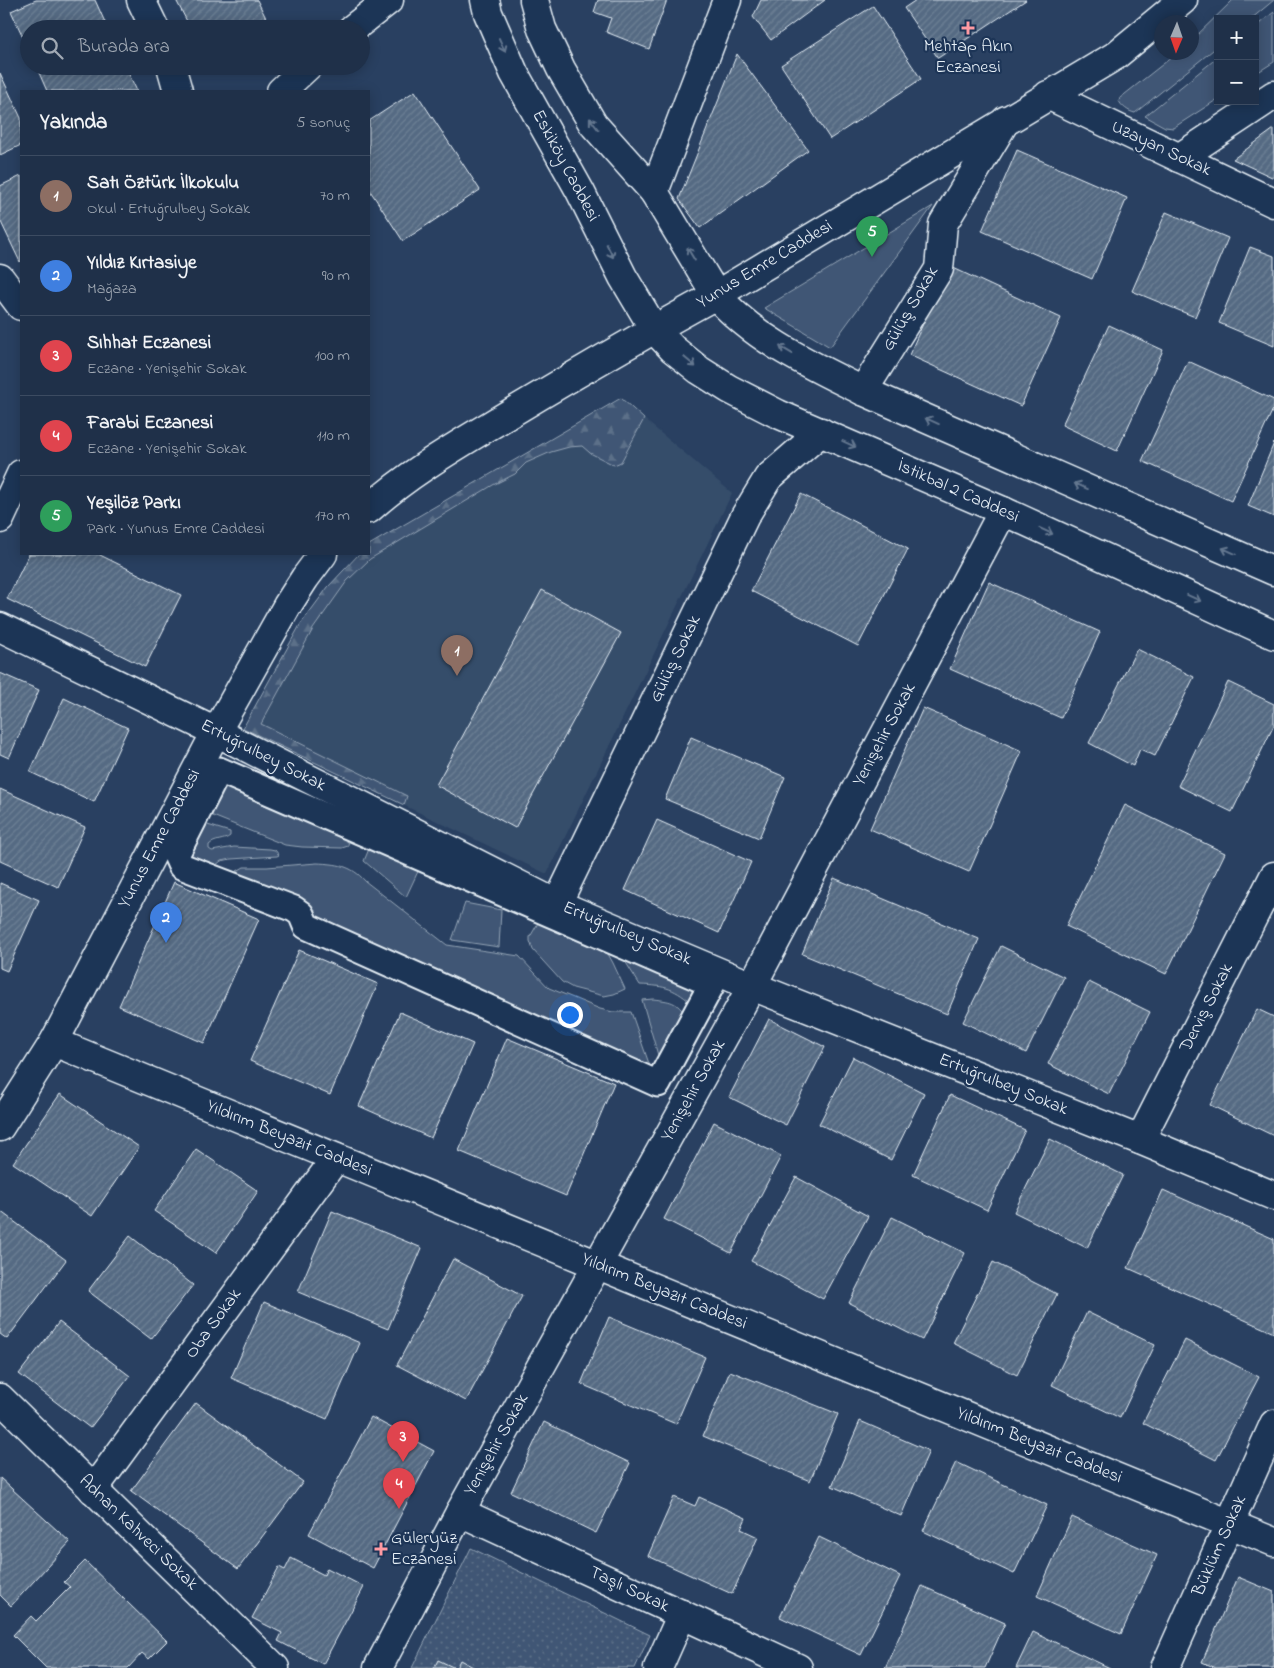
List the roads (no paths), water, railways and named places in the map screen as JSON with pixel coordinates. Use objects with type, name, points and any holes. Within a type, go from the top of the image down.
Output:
[{"type":"street","points":[[141,0],[151,20]]},
{"type":"street","points":[[363,20],[389,0]]},
{"type":"street","name":"Eskiköy Caddesi","points":[[484,0],[514,73],[580,191],[623,277],[654,329]]},
{"type":"street","points":[[534,0],[542,29],[561,69],[593,124],[654,192],[716,295],[728,310],[746,325],[810,364],[863,391],[1274,571]]},
{"type":"street","points":[[654,192],[727,0]]},
{"type":"street","name":"Yunus Emre Caddesi","points":[[370,508],[410,476],[477,434],[654,329],[716,295],[1114,56],[1183,0]]},
{"type":"street","points":[[174,75],[178,90]]},
{"type":"street","points":[[282,90],[298,75]]},
{"type":"street","name":"Uzayan Sokak","points":[[1048,95],[1274,203]]},
{"type":"street","points":[[1179,158],[1274,95]]},
{"type":"street","name":"Gülüş Sokak","points":[[863,391],[938,269],[942,224],[1006,120]]},
{"type":"street","points":[[0,278],[20,305]]},
{"type":"street","name":"İstikbal 2 Caddesi","points":[[654,329],[673,349],[700,370],[729,389],[778,414],[1004,512],[1274,635]]},
{"type":"street","name":"Gülüş Sokak","points":[[557,904],[745,516],[768,478],[821,432]]},
{"type":"street","points":[[0,519],[20,476]]},
{"type":"street","name":"Yenişehir Sokak","points":[[378,1668],[460,1512],[752,986],[1004,512]]},
{"type":"street","name":"Yunus Emre Caddesi","points":[[0,1126],[54,1042],[216,732],[287,606],[322,555]]},
{"type":"street","name":"Ertuğrulbey Sokak","points":[[0,627],[216,732],[557,904],[752,986],[1140,1140],[1274,1196]]},
{"type":"street","points":[[219,770],[712,984],[658,1084],[306,926],[300,914],[294,909],[181,866],[176,855],[219,770]]},
{"type":"street","name":"Derviş Sokak","points":[[1140,1140],[1274,876]]},
{"type":"street","name":"Yıldırım Beyazıt Caddesi","points":[[54,1042],[1274,1542]]},
{"type":"street","name":"Oba Sokak","points":[[93,1490],[336,1158]]},
{"type":"street","name":"Adnan Kahveci Sokak","points":[[0,1398],[275,1668]]},
{"type":"street","name":"Büklüm Sokak","points":[[1165,1668],[1274,1424]]},
{"type":"street","name":"Taşlı Sokak","points":[[460,1512],[798,1668]]},
{"type":"street","points":[[658,1668],[682,1614]]},
{"type":"place","name":"Mehtap Akın Eczanesi","points":[[968,28]]},
{"type":"place","name":"Yeşilöz Parkı","points":[[872,257]]},
{"type":"place","name":"Satı Öztürk İlkokulu","points":[[457,676]]},
{"type":"place","name":"Yıldız Kırtasiye","points":[[166,943]]},
{"type":"place","name":"Sıhhat Eczanesi","points":[[403,1462]]},
{"type":"place","name":"Farabi Eczanesi","points":[[399,1509]]},
{"type":"place","name":"Güleryüz Eczanesi","points":[[381,1549]]}]
